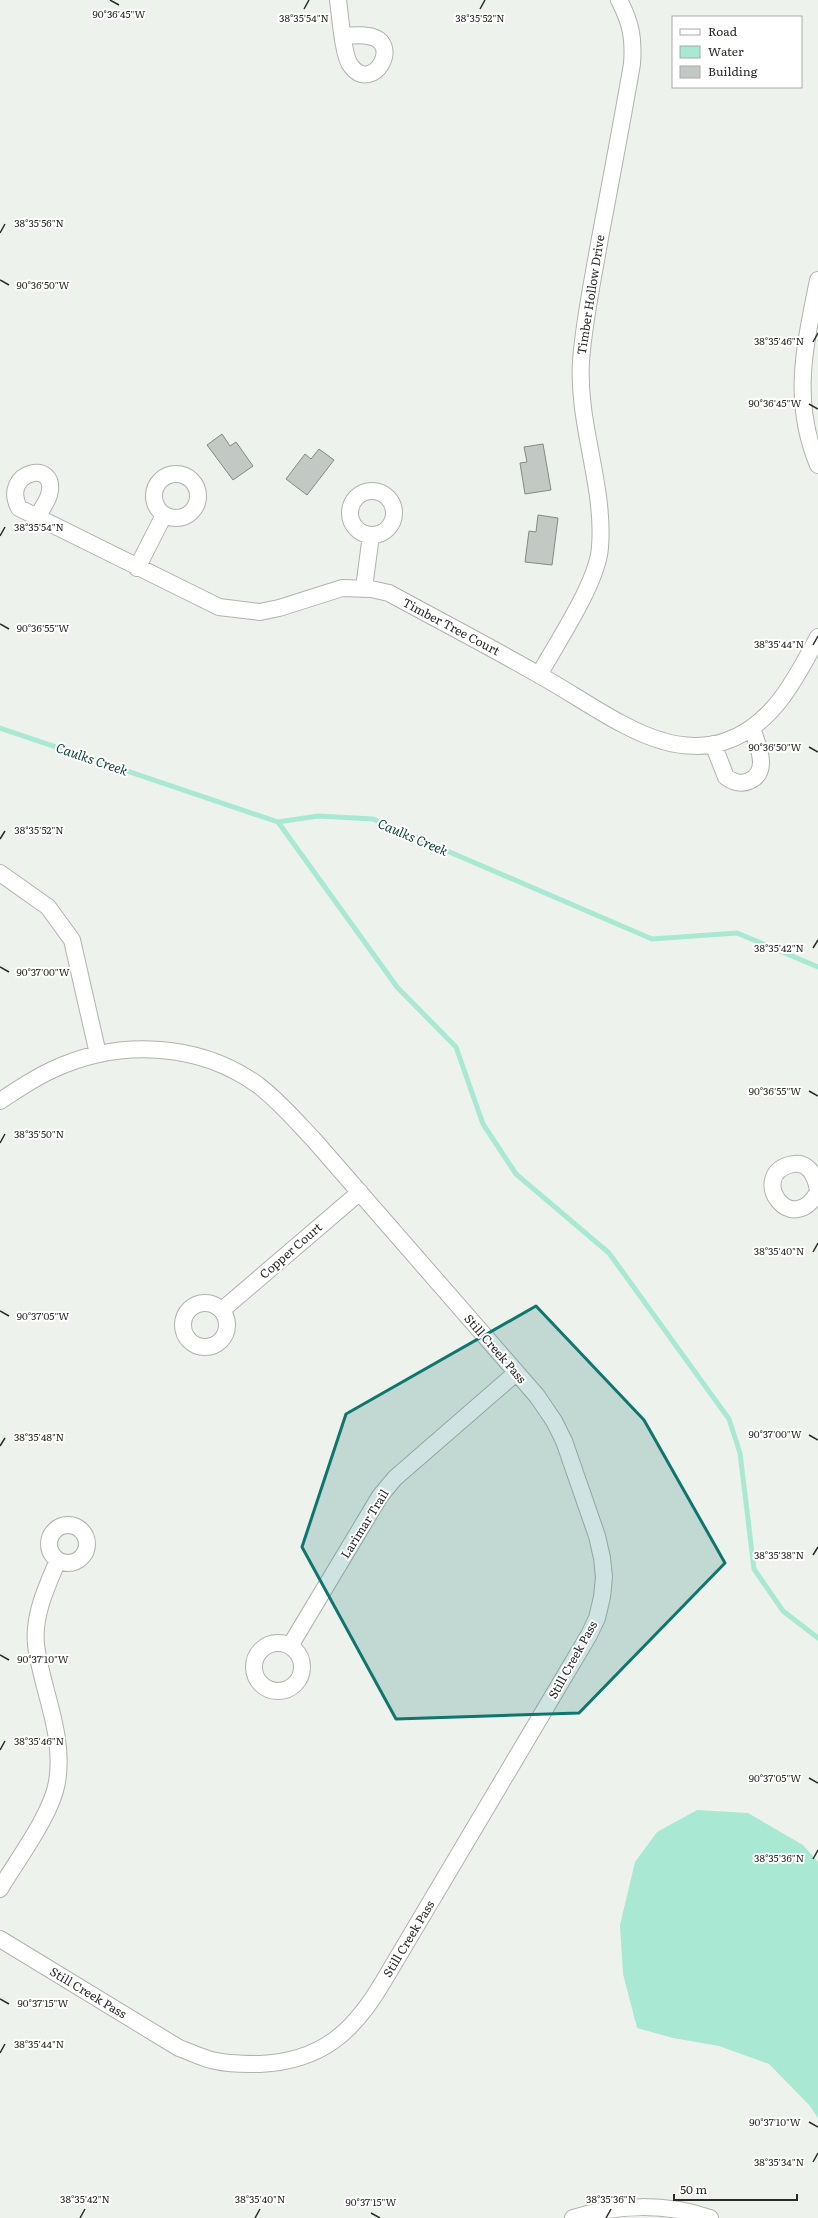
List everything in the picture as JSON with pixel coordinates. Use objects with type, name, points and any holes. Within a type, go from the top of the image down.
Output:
[{"type":"street","points":[[338,0],[343,36]]},
{"type":"street","name":"Timber Hollow Drive","points":[[540,675],[586,589],[596,567],[600,547],[598,505],[580,392],[581,360],[586,316],[632,64],[634,40],[628,18],[619,0]]},
{"type":"street","points":[[818,280],[804,360],[801,398],[806,432],[818,465]]},
{"type":"street","points":[[138,568],[164,515]]},
{"type":"street","name":"Timber Tree Court","points":[[37,517],[219,607],[260,612],[273,610],[342,588],[364,588],[389,593],[540,675],[640,733],[664,742],[686,745],[726,742],[752,728],[765,718],[780,701],[796,677],[818,637]]},
{"type":"street","points":[[364,588],[371,535]]},
{"type":"street","points":[[713,744],[722,771],[726,777],[738,783],[750,781],[756,776],[762,763],[752,728]]},
{"type":"street","points":[[0,873],[34,895],[48,907],[72,940],[98,1054]]},
{"type":"street","name":"Still Creek Pass","points":[[0,1101],[51,1070],[98,1054],[122,1049],[170,1050],[216,1062],[240,1073],[279,1102],[360,1192],[537,1396],[554,1422],[564,1442],[597,1536],[604,1577],[602,1597],[597,1618],[589,1635],[384,1982],[370,2005],[355,2023],[320,2051],[297,2059],[270,2063],[239,2065],[211,2060],[179,2048],[0,1940]]},
{"type":"street","name":"Copper Court","points":[[222,1310],[360,1192]]},
{"type":"street","name":"Larimar Trail","points":[[290,1646],[380,1496],[395,1478],[516,1372]]},
{"type":"street","points":[[0,1889],[46,1812],[57,1784],[58,1744],[36,1644],[37,1622],[43,1596],[58,1560]]},
{"type":"street","points":[[573,2218],[595,2211],[645,2207],[670,2209],[710,2218]]},
{"type":"highlighted area","points":[[536,1306],[644,1420],[725,1563],[579,1713],[396,1719],[302,1547],[346,1414]]},
{"type":"water","points":[[697,1810],[748,1813],[803,1845],[818,1862],[818,2118],[809,2105],[769,2064],[719,2046],[673,2038],[637,2028],[623,1974],[620,1925],[635,1862],[657,1832]]},
{"type":"building","points":[[222,434],[230,446],[236,442],[253,466],[233,480],[207,445]]},
{"type":"building","points":[[543,444],[551,490],[525,494],[520,463],[527,462],[524,447]]},
{"type":"building","points":[[319,449],[334,460],[307,495],[286,479],[305,454],[311,459]]},
{"type":"building","points":[[538,515],[558,518],[552,565],[525,562],[529,531],[536,532]]},
{"type":"waterway","name":"Caulks Creek","points":[[0,728],[278,822],[318,816],[373,819],[652,939],[737,933],[818,967]]},
{"type":"waterway","points":[[278,822],[397,987],[456,1047],[483,1124],[516,1174],[609,1253],[729,1419],[740,1453],[754,1569],[783,1611],[818,1638]]}]
